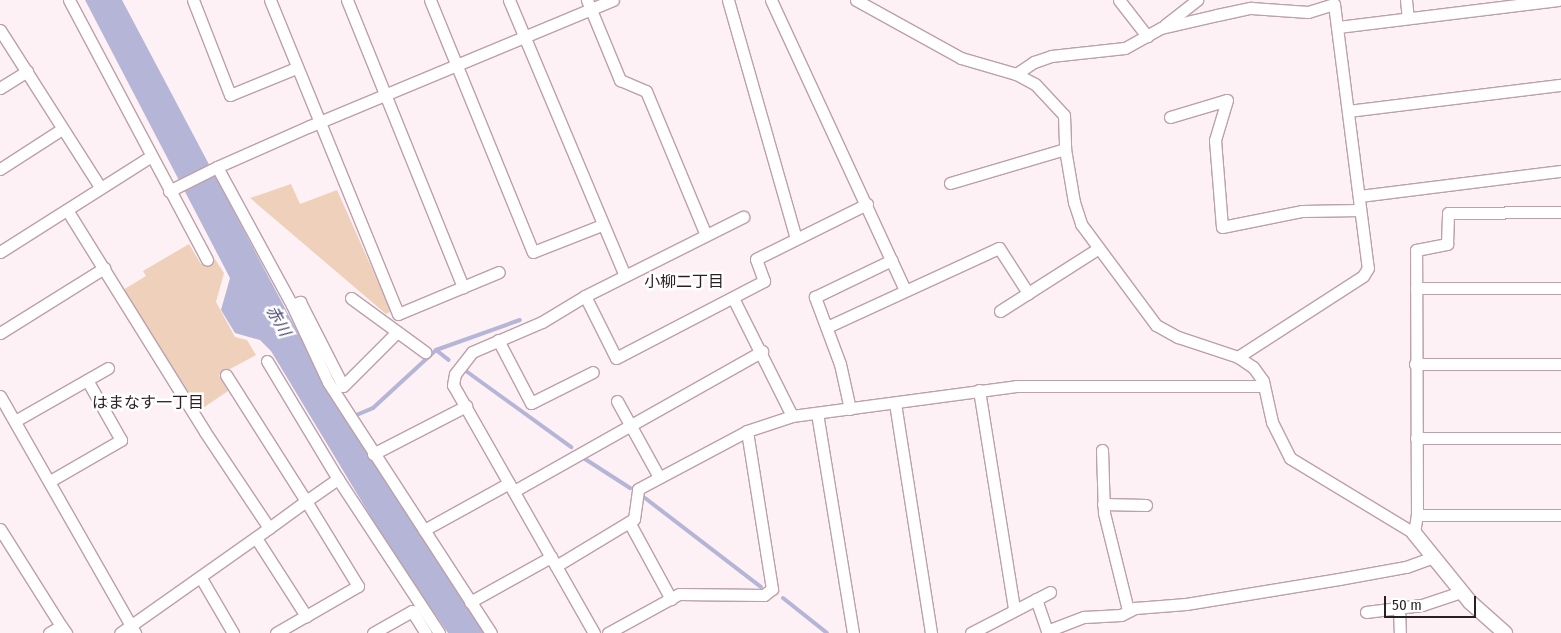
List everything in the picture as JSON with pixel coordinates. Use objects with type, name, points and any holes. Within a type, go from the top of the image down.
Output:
[{"type":"street","points":[[68,0],[151,156],[173,189],[207,260]]},
{"type":"street","points":[[193,0],[230,95],[296,68]]},
{"type":"street","points":[[270,0],[296,68],[398,314],[499,272]]},
{"type":"street","points":[[347,0],[463,287]]},
{"type":"street","points":[[430,0],[533,252],[602,225]]},
{"type":"street","points":[[509,0],[624,276]]},
{"type":"street","points":[[173,189],[215,167],[319,122],[524,38],[589,4],[613,0]]},
{"type":"street","points":[[728,0],[796,238]]},
{"type":"street","points":[[771,0],[867,204],[905,290]]},
{"type":"street","points":[[856,0],[961,58],[1016,74],[1035,84],[1064,115],[1065,149],[1074,202],[1081,224],[1156,325],[1178,337],[1238,357],[1257,372],[1264,386],[1276,430],[1294,462],[1414,533],[1461,592],[1505,633]]},
{"type":"street","points":[[1119,0],[1147,36]]},
{"type":"street","points":[[1016,74],[1034,62],[1051,56],[1125,48],[1161,28],[1197,0]]},
{"type":"street","points":[[1406,0],[1408,18]]},
{"type":"street","points":[[1338,27],[1558,0]]},
{"type":"street","points":[[589,4],[620,80],[646,91],[706,235]]},
{"type":"street","points":[[1161,28],[1251,8],[1334,4],[1359,196],[1366,272],[1238,357]]},
{"type":"street","points":[[0,30],[100,187]]},
{"type":"street","points":[[0,88],[27,72]]},
{"type":"street","points":[[1348,111],[1561,85]]},
{"type":"street","points":[[1170,117],[1227,100],[1214,140],[1222,227],[1302,211],[1360,210]]},
{"type":"street","points":[[0,169],[62,129]]},
{"type":"street","points":[[950,183],[1065,149]]},
{"type":"street","points":[[0,252],[151,156]]},
{"type":"street","points":[[215,167],[292,306],[328,382],[491,633]]},
{"type":"street","points":[[1359,196],[1561,171]]},
{"type":"street","points":[[585,296],[616,358],[764,282],[756,259],[867,204]]},
{"type":"street","points":[[67,210],[269,528]]},
{"type":"street","points":[[1414,533],[1417,515],[1416,250],[1447,244],[1448,213],[1561,212]]},
{"type":"street","points":[[593,633],[453,385],[455,374],[472,352],[542,322],[585,296],[743,217]]},
{"type":"street","points":[[827,327],[1000,248],[1028,293]]},
{"type":"street","points":[[1000,311],[1099,248]]},
{"type":"street","points":[[850,410],[840,364],[815,297],[892,260]]},
{"type":"street","points":[[0,333],[104,268]]},
{"type":"street","points":[[1416,288],[1561,288]]},
{"type":"street","points":[[351,298],[425,352]]},
{"type":"street","points":[[733,298],[762,351],[792,416]]},
{"type":"street","points":[[292,306],[300,302],[344,386],[397,332]]},
{"type":"street","points":[[498,340],[531,403],[593,372]]},
{"type":"street","points":[[424,530],[512,487],[762,351]]},
{"type":"street","points":[[267,362],[338,479],[438,633]]},
{"type":"street","points":[[1415,364],[1561,364]]},
{"type":"street","points":[[15,421],[108,368]]},
{"type":"street","points":[[226,375],[358,586],[276,633]]},
{"type":"street","points":[[50,482],[121,440],[87,380]]},
{"type":"street","points":[[470,602],[634,519],[638,489],[747,431],[792,416],[850,410],[979,390],[1059,385],[1264,386]]},
{"type":"street","points":[[979,390],[1014,609]]},
{"type":"street","points":[[0,396],[133,629]]},
{"type":"street","points":[[617,401],[659,477]]},
{"type":"street","points":[[895,403],[931,633]]},
{"type":"street","points":[[373,454],[466,406]]},
{"type":"street","points":[[817,413],[853,633]]},
{"type":"street","points":[[608,633],[679,594],[764,595],[772,589],[747,431]]},
{"type":"street","points":[[1416,438],[1561,438]]},
{"type":"street","points":[[1102,450],[1103,504],[1128,610]]},
{"type":"street","points":[[120,633],[133,629],[338,479]]},
{"type":"street","points":[[1103,504],[1146,505]]},
{"type":"street","points":[[1417,515],[1561,515]]},
{"type":"street","points":[[629,522],[671,598]]},
{"type":"street","points":[[0,529],[64,629],[49,633]]},
{"type":"street","points":[[256,538],[306,616]]},
{"type":"street","points":[[1036,599],[1048,632],[1084,617],[1121,615],[1128,610],[1363,575],[1434,557]]},
{"type":"street","points":[[201,578],[233,633]]},
{"type":"street","points":[[971,633],[1050,592]]},
{"type":"street","points":[[1366,612],[1440,601],[1461,592]]},
{"type":"street","points":[[1399,608],[1400,633]]},
{"type":"street","points":[[372,633],[412,611],[426,633]]},
{"type":"shaded area","points":[[291,184],[300,204],[337,190],[391,311],[386,314],[250,198]]},
{"type":"shaded area","points":[[189,244],[201,264],[215,259],[224,273],[216,302],[235,337],[247,340],[256,355],[219,375],[228,391],[200,410],[123,290],[146,276],[143,271]]},
{"type":"water","name":"赤川","points":[[85,0],[122,0],[332,397],[485,633],[448,633],[394,555],[271,351],[260,340],[235,333],[221,310],[230,278]]},
{"type":"waterway","points":[[354,416],[373,408],[436,350],[520,320]]},
{"type":"waterway","points":[[436,350],[449,360]]},
{"type":"waterway","points":[[466,371],[571,447]]},
{"type":"waterway","points":[[585,459],[630,488]]},
{"type":"waterway","points":[[645,498],[761,587]]},
{"type":"waterway","points":[[783,598],[827,633]]},
{"type":"district","name":"小柳二丁目","points":[[684,282]]},
{"type":"district","name":"はまなす一丁目","points":[[148,403]]}]
